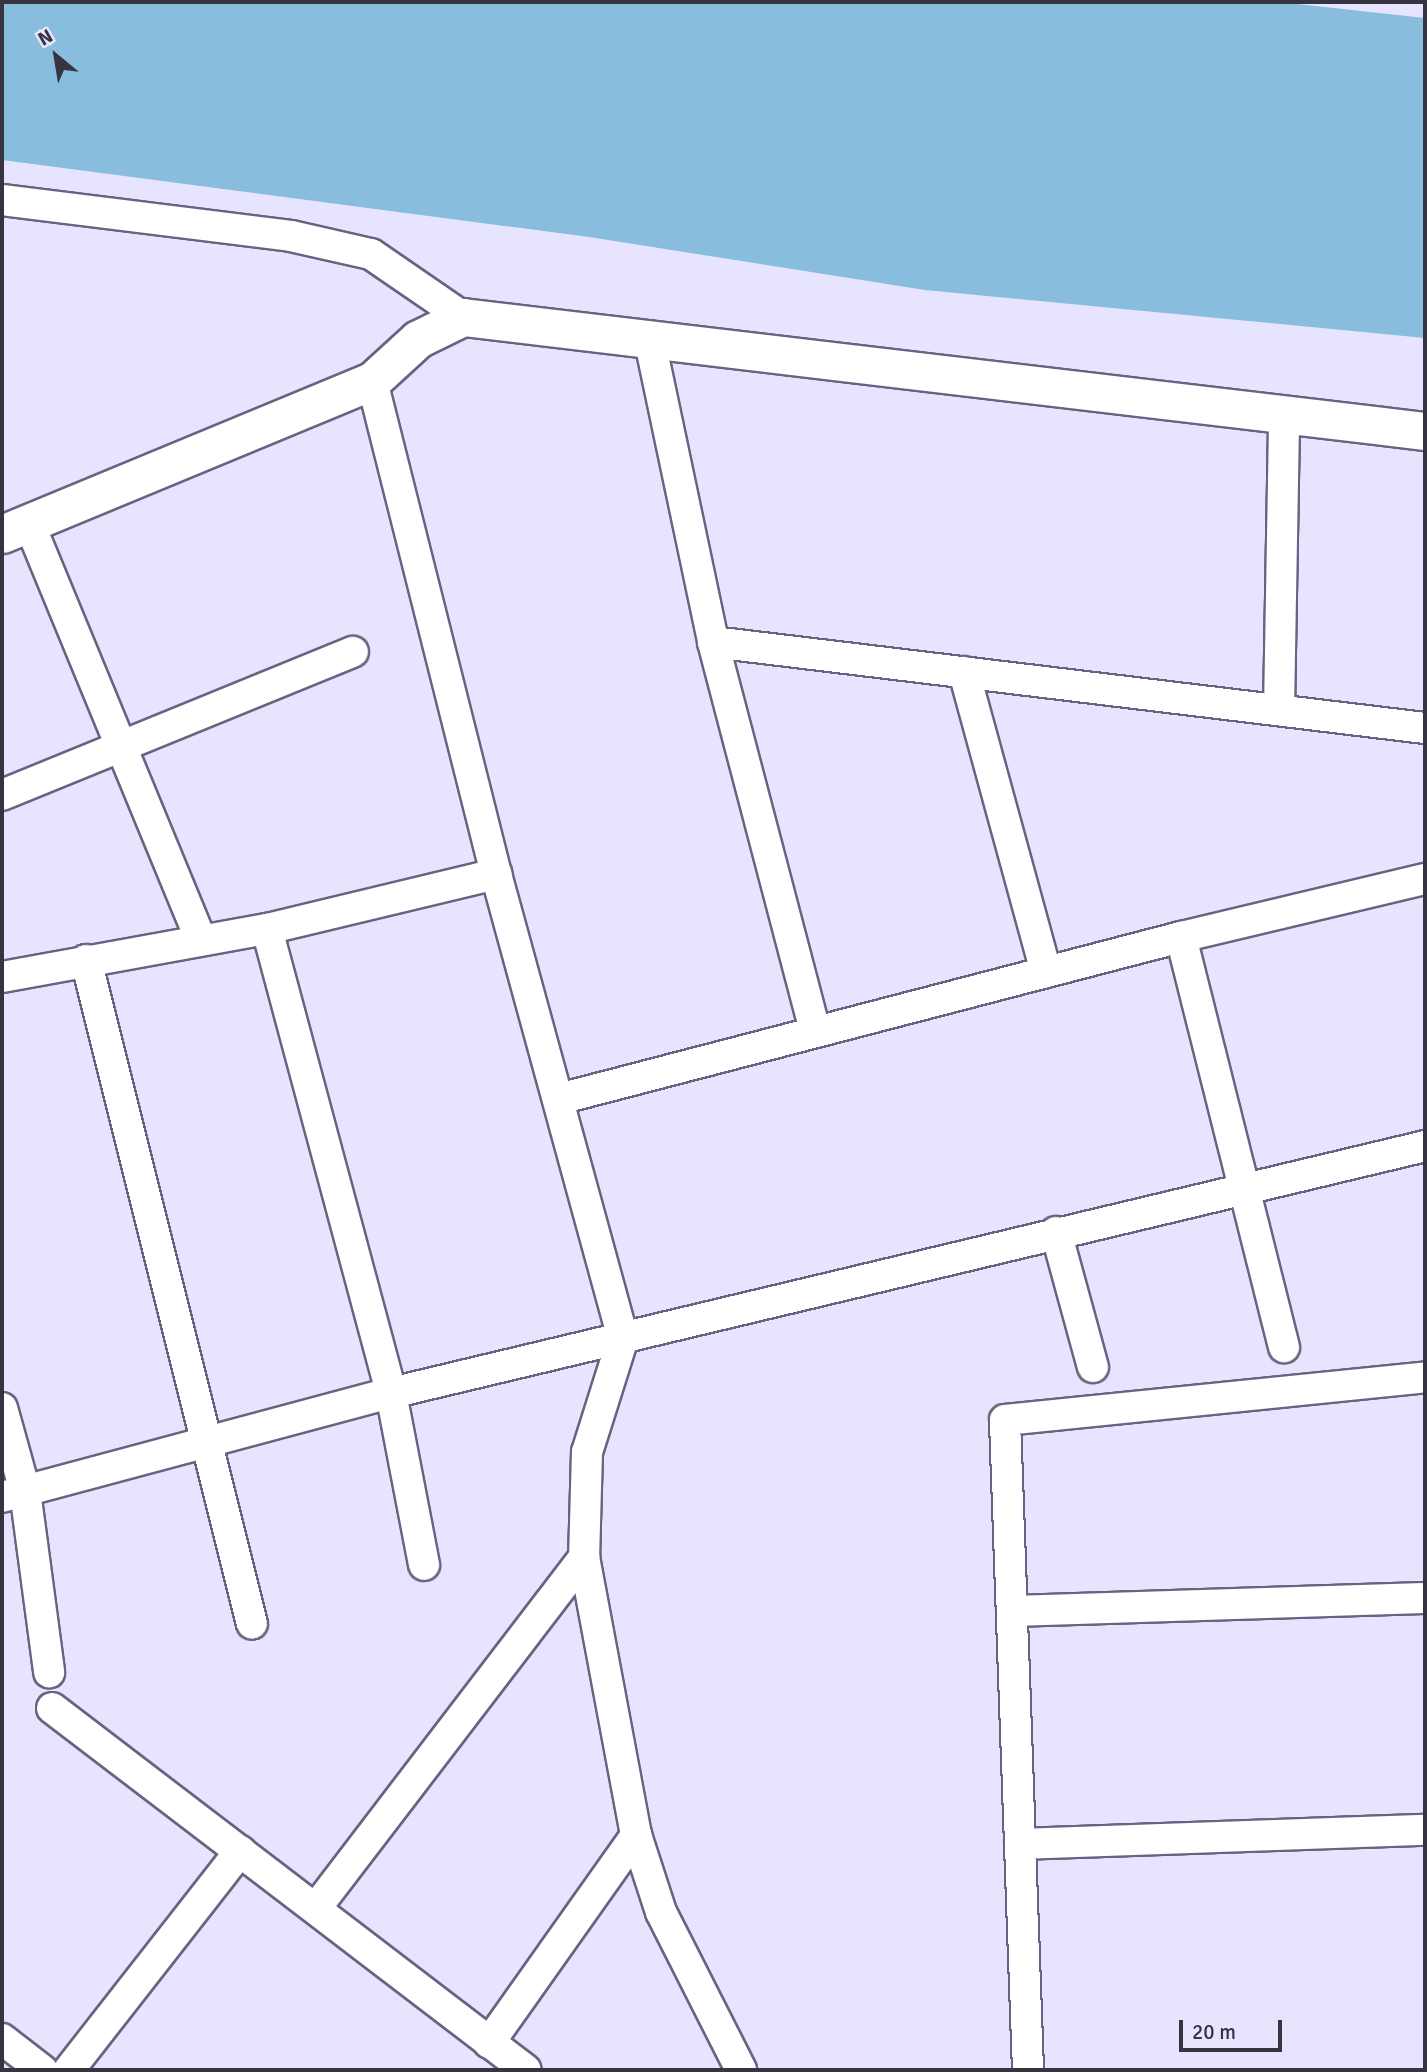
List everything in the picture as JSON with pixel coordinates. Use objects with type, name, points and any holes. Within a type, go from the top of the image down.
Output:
[{"type":"street","points":[[2,200],[291,236],[371,254],[463,317],[1425,431]]},
{"type":"street","points":[[200,938],[123,747],[15,528],[372,381],[418,339],[463,317]]},
{"type":"street","points":[[649,337],[713,642],[816,1032]]},
{"type":"street","points":[[372,381],[496,874],[623,1338],[587,1452],[584,1556],[636,1835],[661,1912],[741,2070]]},
{"type":"street","points":[[1279,710],[1284,416]]},
{"type":"street","points":[[713,642],[1425,728]]},
{"type":"street","points":[[2,795],[352,652]]},
{"type":"street","points":[[964,672],[1046,972]]},
{"type":"street","points":[[2,977],[200,938],[267,929],[496,874]]},
{"type":"street","points":[[559,1099],[1181,937],[1425,879]]},
{"type":"street","points":[[267,929],[391,1394],[424,1565]]},
{"type":"street","points":[[1181,937],[1284,1347]]},
{"type":"street","points":[[86,960],[252,1623]]},
{"type":"street","points":[[14,1494],[391,1394],[1056,1232],[1425,1146]]},
{"type":"street","points":[[1056,1232],[1093,1367]]},
{"type":"street","points":[[1028,2070],[1005,1420],[1425,1377]]},
{"type":"street","points":[[2,1408],[14,1494],[49,1672]]},
{"type":"street","points":[[316,1908],[584,1556]]},
{"type":"street","points":[[1012,1611],[1425,1598]]},
{"type":"street","points":[[52,1708],[526,2070]]},
{"type":"street","points":[[1020,1844],[1425,1830]]},
{"type":"street","points":[[489,2043],[636,1835]]},
{"type":"street","points":[[69,2070],[240,1851]]},
{"type":"street","points":[[2,2039],[42,2070]]},
{"type":"water","points":[[2,2],[1279,2],[1425,18],[1425,338],[925,290],[589,237],[2,160]]}]
